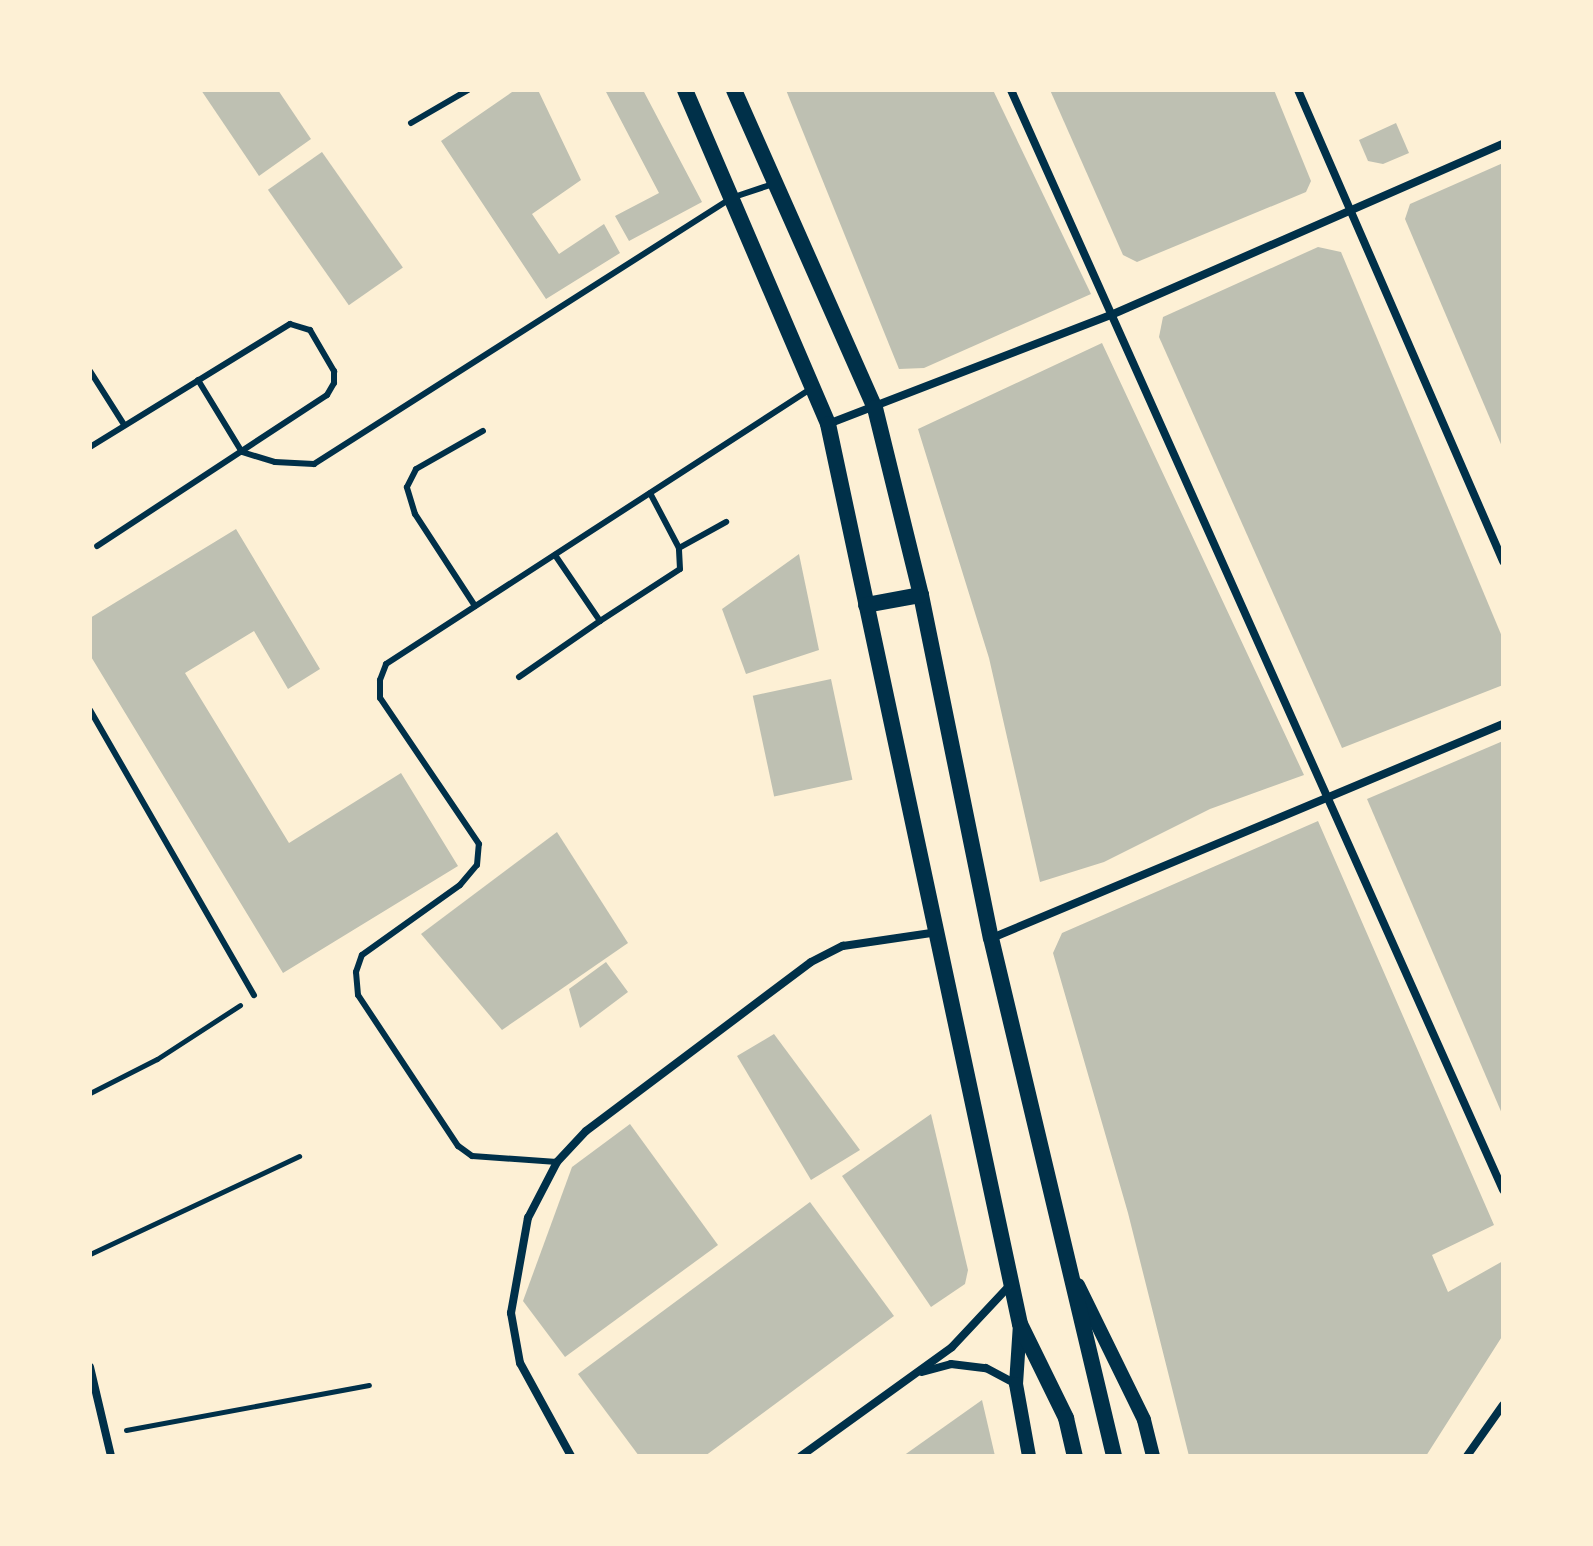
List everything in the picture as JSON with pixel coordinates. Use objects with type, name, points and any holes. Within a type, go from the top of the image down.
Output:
[{"type":"main road","points":[[685,90],[828,424],[1020,1324],[1066,1418],[1075,1456]]},
{"type":"main road","points":[[734,90],[773,184],[875,408],[921,595],[991,938],[1114,1456]]},
{"type":"main road","points":[[866,605],[921,595]]},
{"type":"street","points":[[1011,90],[1325,799],[1503,1190]]},
{"type":"street","points":[[1298,90],[1503,561]]},
{"type":"street","points":[[828,424],[1111,315],[1351,207],[1503,144]]},
{"type":"street","points":[[991,938],[1503,724]]},
{"type":"street","points":[[571,1456],[520,1363],[511,1313],[528,1218],[557,1162],[586,1131],[811,962],[843,946],[938,932]]},
{"type":"street","points":[[1071,1271],[1144,1420],[1153,1456]]},
{"type":"street","points":[[801,1456],[918,1374],[974,1327],[1011,1284]]},
{"type":"street","points":[[1020,1324],[1016,1384],[1029,1456]]},
{"type":"street","points":[[918,1374],[951,1364],[986,1368],[1016,1384]]},
{"type":"street","points":[[90,1367],[111,1456]]},
{"type":"street","points":[[1467,1456],[1503,1405]]},
{"type":"lane","points":[[411,123],[468,90]]},
{"type":"lane","points":[[198,380],[242,452],[275,462],[314,464],[731,198],[773,184]]},
{"type":"lane","points":[[90,447],[123,423],[290,324],[310,330],[334,371],[334,383],[327,395],[97,546]]},
{"type":"lane","points":[[90,371],[123,423]]},
{"type":"lane","points":[[557,1162],[472,1156],[458,1146],[358,995],[356,972],[362,955],[460,885],[477,865],[479,844],[380,698],[386,664],[812,388]]},
{"type":"lane","points":[[475,606],[415,514],[407,487],[416,469],[483,431]]},
{"type":"lane","points":[[519,677],[680,569],[679,548],[650,493]]},
{"type":"lane","points":[[679,548],[726,522]]},
{"type":"lane","points":[[555,555],[600,621]]},
{"type":"lane","points":[[90,710],[254,995]]},
{"type":"path","points":[[90,1093],[157,1059],[254,995]]},
{"type":"path","points":[[90,1254],[299,1156]]},
{"type":"path","points":[[106,1434],[369,1385]]},
{"type":"building","points":[[201,90],[278,90],[311,139],[259,176]]},
{"type":"building","points":[[515,90],[538,90],[581,180],[532,214],[559,254],[604,224],[620,253],[546,299],[441,141]]},
{"type":"building","points":[[605,90],[643,90],[702,202],[629,241],[615,216],[659,193]]},
{"type":"building","points":[[786,90],[993,90],[1091,294],[924,368],[899,369]]},
{"type":"building","points":[[1050,90],[1274,90],[1311,181],[1306,192],[1137,262],[1123,255]]},
{"type":"building","points":[[1396,123],[1409,153],[1383,164],[1368,161],[1359,140]]},
{"type":"building","points":[[322,152],[403,268],[349,305],[268,190]]},
{"type":"building","points":[[1503,163],[1503,449],[1405,219],[1410,204]]},
{"type":"building","points":[[1318,247],[1341,252],[1503,639],[1503,685],[1342,748],[1159,337],[1163,317]]},
{"type":"building","points":[[1102,343],[1304,775],[1210,809],[1104,862],[1040,882],[989,658],[918,429]]},
{"type":"building","points":[[236,529],[320,669],[288,689],[254,631],[185,673],[289,843],[401,773],[458,866],[283,973],[90,655],[90,618]]},
{"type":"building","points":[[799,554],[819,650],[746,674],[722,609]]},
{"type":"building","points":[[831,679],[852,780],[774,796],[753,696]]},
{"type":"building","points":[[1503,741],[1503,1116],[1367,799]]},
{"type":"building","points":[[1318,821],[1494,1225],[1432,1255],[1448,1292],[1503,1261],[1503,1335],[1426,1456],[1189,1456],[1128,1213],[1053,953],[1062,933]]},
{"type":"building","points":[[557,832],[628,943],[502,1030],[421,934]]},
{"type":"building","points":[[606,962],[628,992],[580,1028],[569,989]]},
{"type":"building","points":[[774,1034],[860,1150],[811,1180],[737,1056]]},
{"type":"building","points":[[931,1114],[968,1270],[965,1284],[931,1307],[842,1176]]},
{"type":"building","points":[[630,1124],[718,1245],[565,1357],[523,1301],[572,1167]]},
{"type":"building","points":[[810,1202],[894,1316],[705,1456],[639,1456],[578,1374]]},
{"type":"building","points":[[982,1400],[995,1456],[903,1456]]}]
